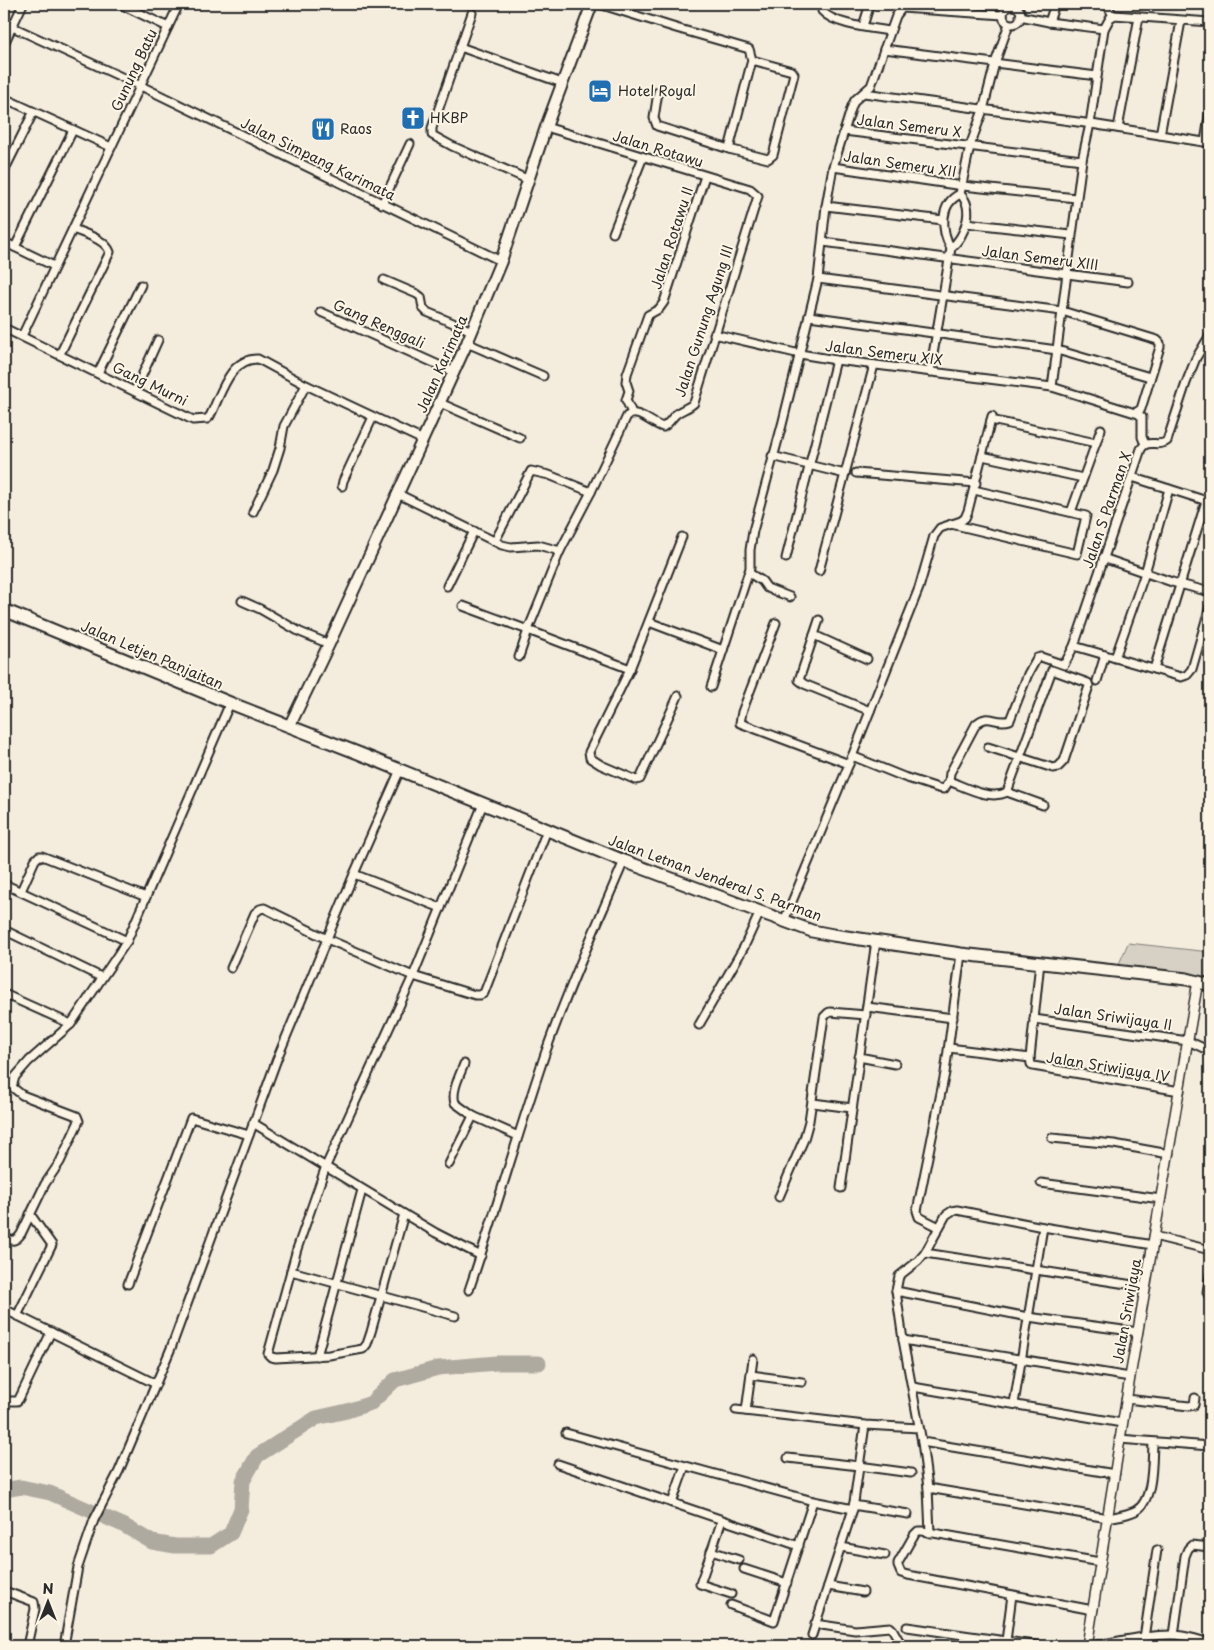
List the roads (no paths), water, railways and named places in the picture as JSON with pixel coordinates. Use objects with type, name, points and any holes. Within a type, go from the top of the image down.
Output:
[{"type":"highway","name":"Jalan Letjen Panjaitan","points":[[4,610],[290,726]]},
{"type":"highway","name":"Jalan Letnan Jenderal S. Parman","points":[[290,726],[624,861],[821,933],[961,954],[1198,981],[1210,985]]},
{"type":"main road","name":"Jalan Karimata","points":[[290,726],[467,343],[501,261],[546,127],[592,4]]},
{"type":"street","points":[[4,44],[23,4]]},
{"type":"street","points":[[120,4],[168,27]]},
{"type":"street","name":"Gunung Batu","points":[[22,336],[179,4]]},
{"type":"street","points":[[599,4],[749,49],[752,60],[729,149]]},
{"type":"street","points":[[822,4],[822,11],[827,17],[890,31]]},
{"type":"street","points":[[863,26],[870,4]]},
{"type":"street","points":[[970,12],[973,4]]},
{"type":"street","points":[[1049,22],[1055,4]]},
{"type":"street","points":[[1107,4],[1112,16]]},
{"type":"street","points":[[1015,5],[1020,16],[1016,23],[1009,24],[1004,21],[1003,15],[1006,8],[1015,5]]},
{"type":"street","points":[[711,687],[749,571],[751,539],[818,279],[826,206],[833,167],[853,103],[864,93],[873,80],[896,16],[902,8],[1003,15]]},
{"type":"street","points":[[472,13],[432,128],[432,135],[452,146],[529,180]]},
{"type":"street","points":[[1020,16],[1104,29]]},
{"type":"street","points":[[1112,16],[1210,22]]},
{"type":"street","points":[[1052,387],[1082,160],[1090,124],[1104,29],[1112,16]]},
{"type":"street","points":[[1118,128],[1138,17]]},
{"type":"street","points":[[1160,135],[1181,21]]},
{"type":"street","name":"Jalan Simpang Karimata","points":[[4,22],[141,86],[501,261]]},
{"type":"street","points":[[951,248],[945,238],[943,220],[949,203],[960,194],[963,186],[970,146],[1009,24]]},
{"type":"street","points":[[460,47],[562,83]]},
{"type":"street","points":[[884,49],[1098,76]]},
{"type":"street","points":[[658,92],[654,118],[657,126],[729,149],[771,158],[794,74],[792,71],[752,60]]},
{"type":"street","points":[[864,93],[1207,142],[1210,110]]},
{"type":"street","points":[[4,98],[111,147]]},
{"type":"street","points":[[4,171],[33,112]]},
{"type":"street","name":"Jalan Rotawu","points":[[546,127],[750,189],[756,193],[757,200]]},
{"type":"street","points":[[16,247],[73,130]]},
{"type":"street","name":"Jalan Semeru X","points":[[844,131],[1082,160]]},
{"type":"street","points":[[382,204],[410,144]]},
{"type":"street","points":[[614,233],[643,157]]},
{"type":"street","name":"Jalan Semeru XII","points":[[833,167],[963,186],[1076,198]]},
{"type":"street","name":"Jalan Rotawu II","points":[[632,413],[626,400],[629,391],[626,382],[627,374],[648,315],[658,309],[664,302],[705,176]]},
{"type":"street","points":[[930,372],[951,248],[962,236],[966,222],[967,204],[965,198],[960,194]]},
{"type":"street","name":"Jalan Gunung Agung III","points":[[632,413],[663,427],[676,414],[691,406],[696,396],[757,200]]},
{"type":"street","points":[[826,206],[943,220]]},
{"type":"street","points":[[966,222],[1071,235]]},
{"type":"street","points":[[60,354],[110,252],[107,245],[73,229]]},
{"type":"street","points":[[4,242],[54,266]]},
{"type":"street","name":"Jalan Semeru XIII","points":[[822,242],[1128,282]]},
{"type":"street","points":[[818,279],[1062,311],[1158,341],[1160,347],[1141,409],[1137,413],[1142,417],[1142,437],[1146,444]]},
{"type":"street","points":[[384,280],[417,294],[421,297],[423,308],[427,312],[472,331]]},
{"type":"street","points":[[98,373],[141,285]]},
{"type":"street","name":"Gang Renggali","points":[[321,312],[454,372]]},
{"type":"street","points":[[809,316],[1057,350],[1150,377]]},
{"type":"street","name":"Gang Murni","points":[[4,328],[193,420],[208,419],[227,379],[235,368],[250,360],[258,359],[306,385],[423,440]]},
{"type":"street","name":"Jalan Semeru XIX","points":[[714,334],[800,354],[836,360],[1052,387],[1131,413],[1137,413]]},
{"type":"street","name":"Jalan S Parman X","points":[[949,781],[950,773],[976,724],[982,719],[990,718],[1002,721],[1010,720],[1028,674],[1036,660],[1041,657],[1064,665],[1069,657],[1141,449],[1146,444],[1163,444],[1167,442],[1196,358],[1210,335]]},
{"type":"street","points":[[135,391],[158,340]]},
{"type":"street","points":[[467,343],[542,376]]},
{"type":"street","points":[[786,558],[836,360]]},
{"type":"street","points":[[819,570],[874,365]]},
{"type":"street","points":[[253,512],[273,470],[284,426],[306,385]]},
{"type":"street","points":[[440,403],[520,438]]},
{"type":"street","points":[[519,656],[560,551],[591,492],[624,421],[632,413]]},
{"type":"street","points":[[342,486],[373,417]]},
{"type":"street","points":[[784,921],[919,588],[934,536],[940,528],[965,518],[975,486],[991,418],[1096,443]]},
{"type":"street","points":[[1071,512],[1100,429]]},
{"type":"street","points":[[772,456],[845,474]]},
{"type":"street","points":[[982,456],[1083,478]]},
{"type":"street","points":[[495,541],[531,471],[549,475],[591,492]]},
{"type":"street","points":[[856,473],[975,486],[1086,516],[1077,554],[950,524]]},
{"type":"street","points":[[1132,477],[1208,501],[1154,669]]},
{"type":"street","points":[[1115,658],[1145,573],[1169,489]]},
{"type":"street","points":[[398,494],[502,545],[511,547],[538,545],[560,551]]},
{"type":"street","points":[[447,586],[474,530]]},
{"type":"street","points":[[678,696],[640,779],[636,780],[601,765],[590,758],[589,752],[630,669],[682,537]]},
{"type":"street","points":[[1103,558],[1145,573],[1210,592]]},
{"type":"street","points":[[749,571],[762,581],[767,588],[790,597]]},
{"type":"street","points":[[242,601],[300,632],[329,644]]},
{"type":"street","points":[[463,606],[630,669]]},
{"type":"street","points":[[1074,646],[1181,677],[1187,675],[1192,669],[1210,606]]},
{"type":"street","points":[[819,620],[799,677],[801,683],[870,711]]},
{"type":"street","points":[[650,622],[723,650]]},
{"type":"street","points":[[776,623],[742,712],[740,723],[849,764]]},
{"type":"street","points":[[814,635],[867,660]]},
{"type":"street","points":[[1097,682],[1105,655]]},
{"type":"street","points":[[852,756],[904,777],[938,788],[944,789],[949,781],[990,795],[1002,795],[1007,792],[1020,756],[1052,670],[1088,683],[1089,689],[1064,761],[1058,767],[1053,768],[1020,756],[988,747]]},
{"type":"street","points":[[4,1238],[13,1241],[17,1240],[45,1184],[60,1162],[79,1124],[77,1116],[22,1095],[12,1087],[12,1084],[29,1061],[71,1024],[127,941],[230,703]]},
{"type":"street","points":[[64,1646],[78,1567],[94,1520],[119,1471],[156,1384],[248,1135],[354,874],[400,770]]},
{"type":"street","points":[[1007,792],[1043,805]]},
{"type":"street","points":[[404,1214],[366,1347],[317,1356],[271,1357],[268,1354],[297,1249],[326,1166],[413,976],[483,804]]},
{"type":"street","points":[[231,968],[255,913],[264,908],[327,939],[413,976],[474,996],[480,995],[484,993],[547,830]]},
{"type":"street","points":[[21,891],[34,860],[42,856],[146,897]]},
{"type":"street","points":[[469,1290],[547,1050],[574,978],[624,861]]},
{"type":"street","points":[[354,874],[441,908]]},
{"type":"street","points":[[4,884],[127,941]]},
{"type":"street","points":[[700,1025],[744,947],[760,912]]},
{"type":"street","points":[[4,930],[102,978]]},
{"type":"street","points":[[841,1188],[876,941]]},
{"type":"street","points":[[939,1227],[919,1217],[916,1211],[948,1048],[961,954]]},
{"type":"street","points":[[948,1048],[1030,1058],[1040,962]]},
{"type":"street","name":"Jalan Sriwijaya","points":[[1088,1646],[1119,1439],[1198,981]]},
{"type":"street","points":[[4,994],[71,1024]]},
{"type":"street","points":[[867,1006],[953,1018]]},
{"type":"street","points":[[779,1197],[804,1139],[813,1103],[824,1017],[830,1012],[866,1015]]},
{"type":"street","name":"Jalan Sriwijaya II","points":[[1034,1019],[1188,1041],[1210,1051]]},
{"type":"street","points":[[859,1057],[895,1064]]},
{"type":"street","name":"Jalan Sriwijaya IV","points":[[1030,1058],[1033,1066],[1180,1091]]},
{"type":"street","points":[[464,1064],[454,1101],[473,1116],[518,1136]]},
{"type":"street","points":[[813,1103],[852,1108]]},
{"type":"street","points":[[449,1164],[473,1116]]},
{"type":"street","points":[[128,1284],[191,1118],[248,1135]]},
{"type":"street","points":[[253,1123],[326,1166],[362,1190],[481,1256]]},
{"type":"street","points":[[1052,1138],[1114,1144],[1169,1154]]},
{"type":"street","points":[[1041,1183],[1161,1199]]},
{"type":"street","points":[[317,1356],[362,1190]]},
{"type":"street","points":[[930,1532],[928,1488],[922,1442],[896,1291],[899,1276],[918,1261],[948,1212],[957,1210],[1043,1227],[1210,1250]]},
{"type":"street","points":[[17,1316],[52,1245],[30,1214]]},
{"type":"street","points":[[1014,1404],[1043,1227]]},
{"type":"street","points":[[924,1253],[1146,1288]]},
{"type":"street","points":[[291,1271],[455,1316]]},
{"type":"street","points":[[1210,1275],[1207,1292],[1210,1298]]},
{"type":"street","points":[[896,1291],[1028,1317],[1138,1332]]},
{"type":"street","points":[[4,1310],[156,1384]]},
{"type":"street","points":[[4,1401],[20,1400],[51,1332]]},
{"type":"street","points":[[903,1340],[1130,1377]]},
{"type":"street","points":[[746,1411],[753,1359]]},
{"type":"street","points":[[751,1375],[802,1382]]},
{"type":"street","points":[[912,1387],[1122,1423]]},
{"type":"street","points":[[1126,1399],[1189,1406],[1194,1405],[1195,1398]]},
{"type":"street","points":[[736,1410],[865,1425],[919,1428]]},
{"type":"street","points":[[812,1635],[853,1507],[865,1425]]},
{"type":"street","points":[[566,1433],[813,1501],[908,1514]]},
{"type":"street","points":[[1119,1439],[1210,1446]]},
{"type":"street","points":[[922,1442],[1115,1474]]},
{"type":"street","points":[[928,1488],[1108,1518],[1134,1512],[1145,1503],[1150,1488],[1153,1442]]},
{"type":"street","points":[[788,1458],[911,1473]]},
{"type":"street","points":[[558,1464],[799,1546]]},
{"type":"street","points":[[672,1503],[685,1466]]},
{"type":"street","points":[[731,1605],[774,1621],[813,1501]]},
{"type":"street","points":[[722,1520],[700,1584],[731,1594]]},
{"type":"street","points":[[1093,1610],[901,1573],[898,1563],[914,1535],[922,1531],[1100,1562]]},
{"type":"street","points":[[1174,1635],[1185,1556],[1192,1545],[1210,1547]]},
{"type":"street","points":[[841,1547],[885,1554]]},
{"type":"street","points":[[1144,1638],[1157,1550]]},
{"type":"street","points":[[711,1551],[739,1560]]},
{"type":"street","points":[[744,1569],[787,1583]]},
{"type":"street","points":[[828,1586],[863,1592]]},
{"type":"street","points":[[4,1593],[7,1592],[34,1602],[35,1609],[27,1646]]},
{"type":"street","points":[[1006,1641],[1012,1595]]},
{"type":"street","points":[[815,1624],[854,1630],[890,1627],[902,1646],[896,1646]]},
{"type":"street","points":[[907,1627],[1041,1646]]},
{"type":"street","points":[[1088,1646],[1174,1635],[1210,1643]]},
{"type":"waterway","points":[[4,1490],[21,1487],[50,1493],[123,1525],[152,1542],[175,1546],[211,1546],[231,1533],[241,1509],[243,1481],[257,1456],[316,1418],[371,1403],[395,1380],[438,1368],[497,1363],[539,1363]]},
{"type":"waterway","points":[[1144,1646],[1171,1643],[1196,1646]]},
{"type":"place","name":"Hotel Royal","points":[[600,91]]},
{"type":"place","name":"HKBP","points":[[413,118]]},
{"type":"place","name":"Raos","points":[[323,129]]}]
